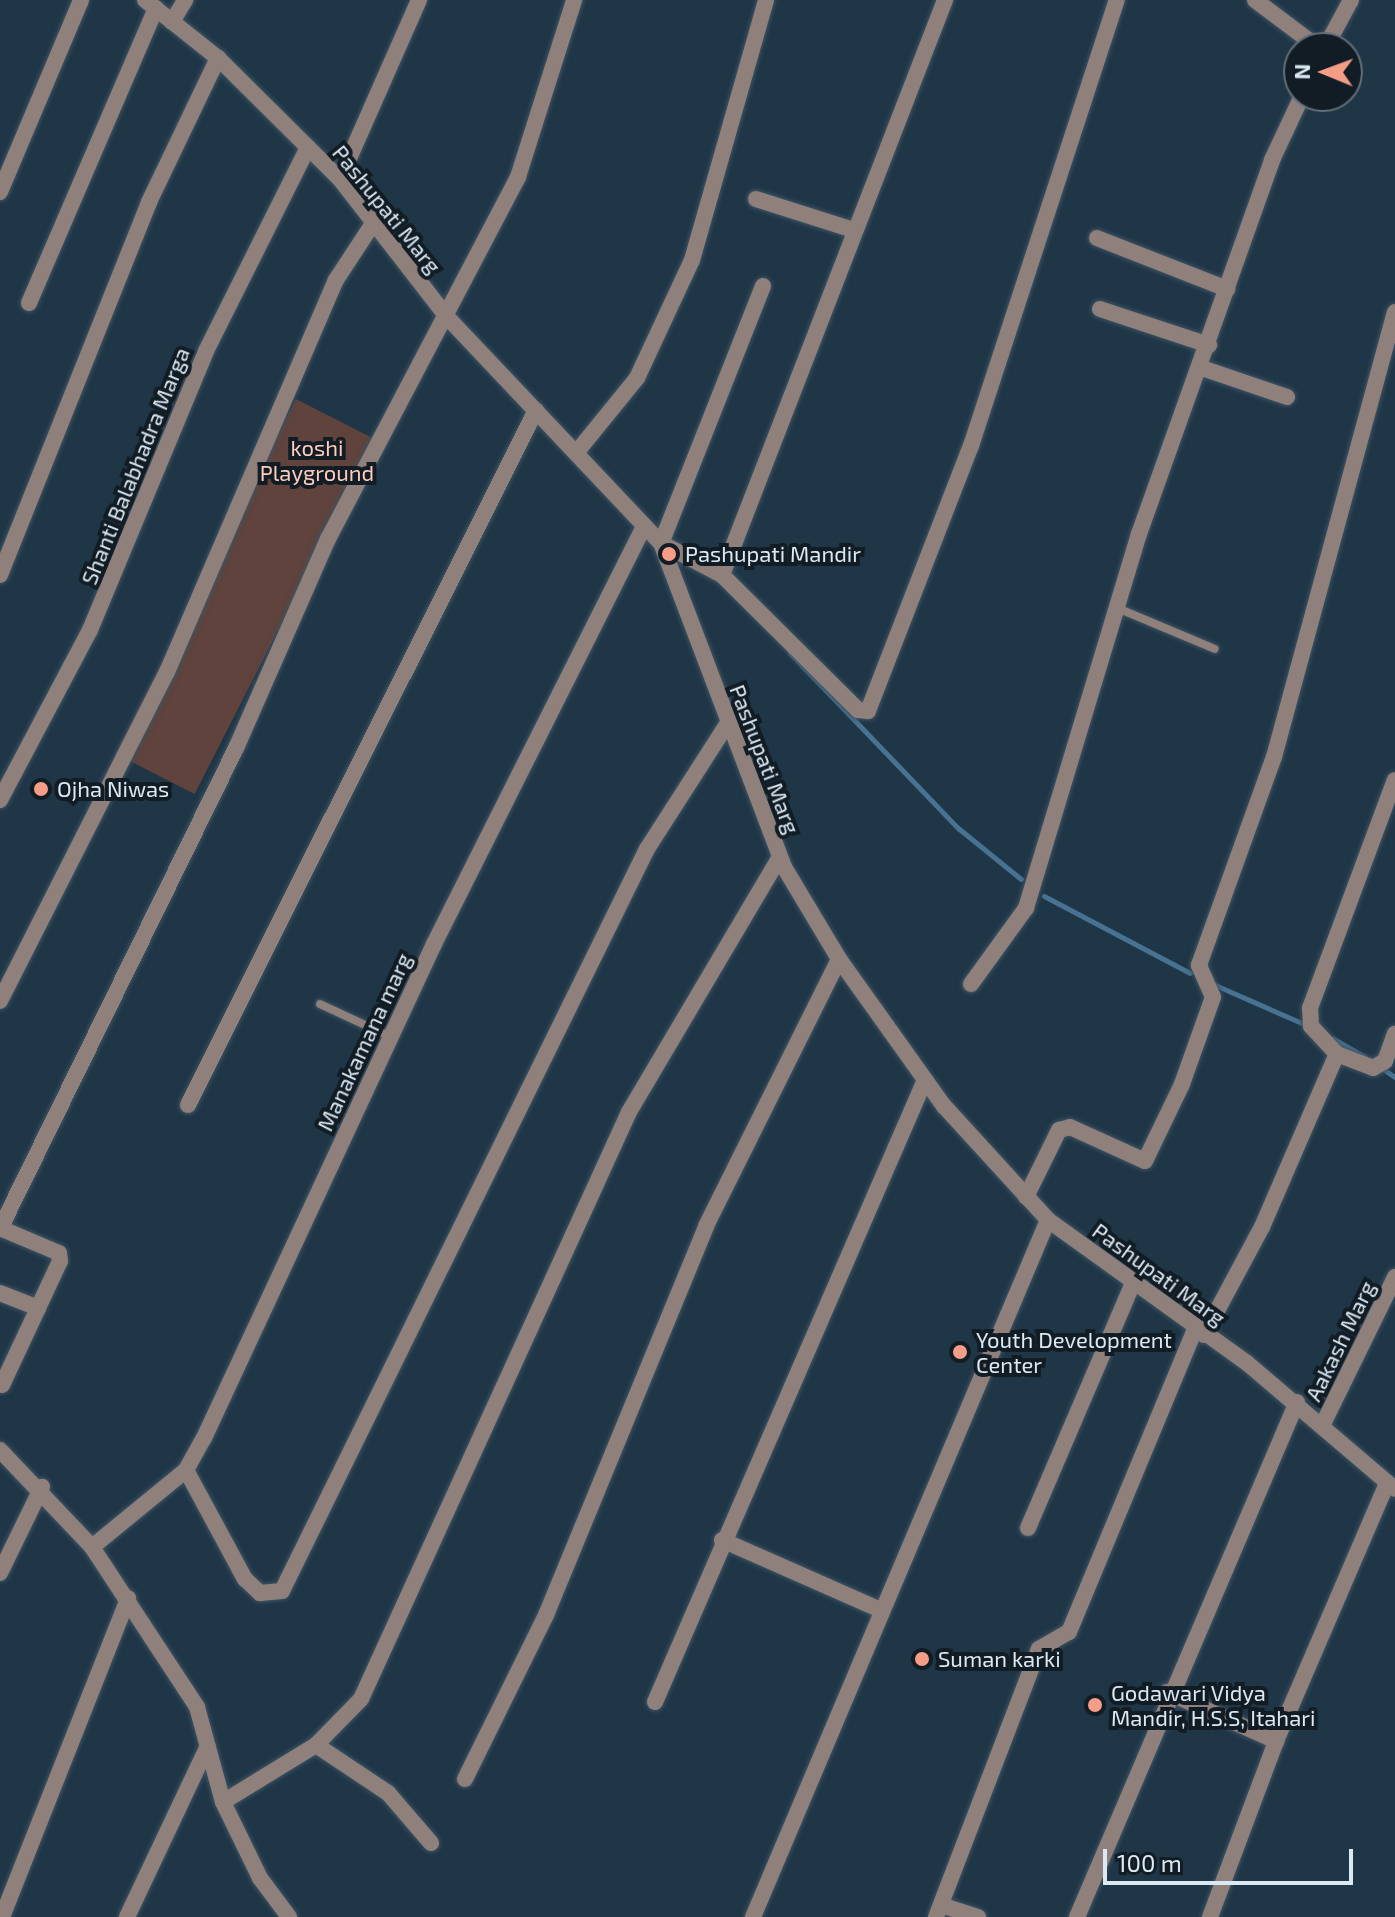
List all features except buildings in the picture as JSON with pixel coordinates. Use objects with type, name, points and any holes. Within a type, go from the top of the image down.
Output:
[{"type":"street","points":[[0,192],[81,0]]},
{"type":"street","points":[[172,22],[185,0]]},
{"type":"street","points":[[340,179],[419,0]]},
{"type":"street","points":[[2,1385],[38,1308],[59,1253],[1,1229],[237,746],[328,539],[448,318],[518,177],[574,0]]},
{"type":"street","points":[[576,453],[637,378],[692,260],[766,0]]},
{"type":"street","points":[[722,575],[945,0]]},
{"type":"street","points":[[763,286],[661,543],[722,575],[858,710],[873,709],[971,446],[1117,0]]},
{"type":"street","points":[[1255,0],[1298,32]]},
{"type":"street","points":[[1334,32],[1351,0]]},
{"type":"street","points":[[29,303],[150,4]]},
{"type":"street","name":"Pashupati Marg","points":[[150,4],[218,58],[340,179],[372,225],[448,318],[661,543],[780,857],[839,959],[925,1080],[1048,1220],[1297,1402],[1391,1486]]},
{"type":"street","points":[[0,575],[149,202],[218,58]]},
{"type":"street","points":[[971,984],[1026,908],[1114,607],[1227,289],[1296,112]]},
{"type":"street","name":"Shanti Balabhadra Marga","points":[[0,800],[90,630],[206,351],[308,147]]},
{"type":"street","points":[[756,199],[854,230]]},
{"type":"street","points":[[0,1001],[167,672],[336,280],[372,225]]},
{"type":"street","points":[[1097,238],[1227,289]]},
{"type":"street","points":[[1100,309],[1209,345]]},
{"type":"street","points":[[1026,1197],[1059,1130],[1070,1127],[1145,1161],[1182,1084],[1213,997],[1199,965],[1274,757],[1395,312]]},
{"type":"street","points":[[1199,367],[1287,397]]},
{"type":"street","points":[[188,1105],[536,410]]},
{"type":"street","name":"Manakamana marg","points":[[92,1547],[186,1470],[391,1037],[644,527]]},
{"type":"street","points":[[186,1470],[245,1579],[260,1593],[282,1591],[647,849],[728,723]]},
{"type":"street","points":[[1395,780],[1310,1008],[1314,1029],[1337,1054],[1379,1064],[1395,1034]]},
{"type":"street","points":[[223,1802],[316,1745],[361,1699],[629,1112],[780,857]]},
{"type":"street","points":[[465,1779],[546,1615],[706,1226],[839,959]]},
{"type":"street","points":[[978,1917],[938,1911],[1039,1649],[1069,1632],[1199,1332],[1262,1227],[1337,1054]]},
{"type":"street","points":[[655,1702],[722,1540],[925,1080]]},
{"type":"street","points":[[753,1917],[1048,1220]]},
{"type":"street","name":"Aakash Marg","points":[[1323,1424],[1395,1277]]},
{"type":"street","points":[[1028,1528],[1133,1283]]},
{"type":"street","points":[[0,1293],[38,1308]]},
{"type":"street","points":[[1077,1917],[1167,1692],[1297,1402]]},
{"type":"street","points":[[0,1450],[42,1487],[92,1547],[197,1707],[223,1802],[260,1878],[289,1917]]},
{"type":"street","points":[[1210,1917],[1276,1741],[1391,1486]]},
{"type":"street","points":[[0,1573],[42,1487]]},
{"type":"street","points":[[722,1540],[881,1610]]},
{"type":"street","points":[[2,1917],[128,1598]]},
{"type":"street","points":[[1167,1692],[1276,1741]]},
{"type":"street","points":[[316,1745],[388,1793],[431,1843]]},
{"type":"street","points":[[127,1917],[208,1746]]},
{"type":"lane","points":[[1114,607],[1215,649]]},
{"type":"lane","points":[[320,1004],[391,1037]]},
{"type":"green space","name":"koshi Playground","points":[[296,399],[375,439],[195,794],[115,754]]},
{"type":"waterway","points":[[790,653],[958,828],[1021,879]]},
{"type":"waterway","points":[[1044,896],[1190,973]]},
{"type":"waterway","points":[[1215,985],[1306,1025]]},
{"type":"waterway","points":[[1332,1038],[1365,1057]]},
{"type":"waterway","points":[[1380,1067],[1395,1077]]},
{"type":"place","name":"Pashupati Mandir","points":[[669,554]]},
{"type":"place","name":"Ojha Niwas","points":[[41,789]]},
{"type":"place","name":"Youth Development Center","points":[[960,1352]]},
{"type":"place","name":"Suman karki","points":[[922,1659]]},
{"type":"place","name":"Godawari Vidya Mandir, H.S.S, Itahari","points":[[1095,1705]]}]
